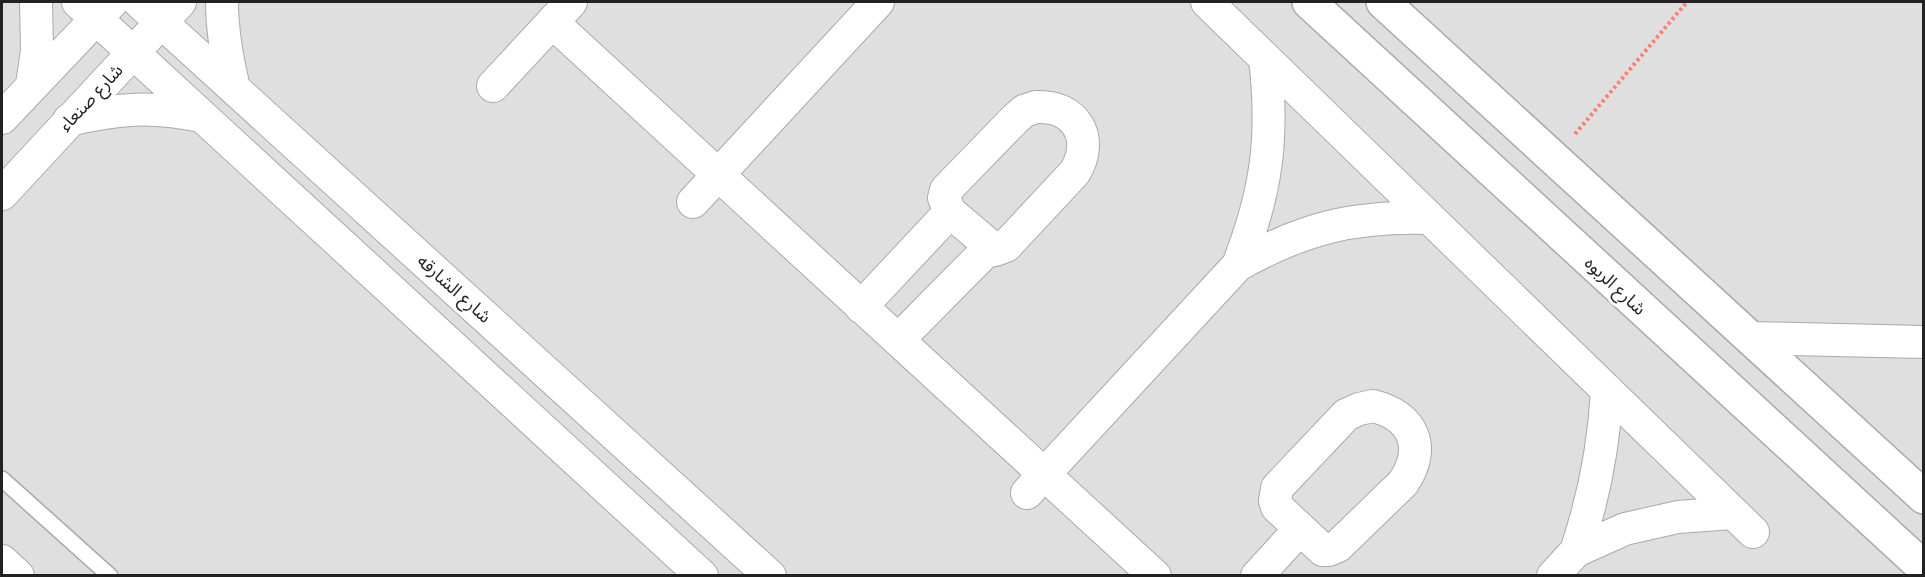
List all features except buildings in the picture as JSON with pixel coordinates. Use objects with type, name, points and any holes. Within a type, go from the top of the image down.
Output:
[{"type":"street","points":[[32,84],[37,51],[36,2]]},
{"type":"street","points":[[222,2],[226,54],[234,88]]},
{"type":"street","points":[[693,202],[878,2]]},
{"type":"street","points":[[1207,2],[1742,523],[1678,516],[1625,529],[1576,551],[1553,576]]},
{"type":"street","name":"شارع الربوه","points":[[1309,2],[1923,568]]},
{"type":"street","points":[[1383,2],[1923,497]]},
{"type":"street","points":[[2,118],[95,7],[132,52],[702,576]]},
{"type":"street","name":"شارع الشارقه","points":[[160,8],[234,88],[770,576]]},
{"type":"street","name":"شارع صنعاء","points":[[2,194],[132,52],[160,8]]},
{"type":"street","points":[[493,86],[561,12],[718,175],[898,340],[1035,483],[1155,576]]},
{"type":"street","points":[[1238,265],[1251,232],[1266,164],[1269,93],[1265,58]]},
{"type":"street","points":[[1048,107],[1071,116],[1083,138],[1084,150],[1081,162],[1075,172],[1006,246],[995,250],[990,247],[950,212],[944,198],[946,190],[1015,119],[1030,109],[1048,107]]},
{"type":"street","points":[[69,120],[102,112],[135,108],[169,109],[201,116]]},
{"type":"street","points":[[1573,245],[1607,206]]},
{"type":"street","points":[[861,306],[950,212]]},
{"type":"street","points":[[1035,483],[1238,265],[1267,249],[1329,226],[1395,217],[1429,218]]},
{"type":"street","points":[[898,340],[990,247]]},
{"type":"street","points":[[1751,338],[1923,342]]},
{"type":"street","points":[[1576,551],[1598,472],[1604,436],[1606,390]]},
{"type":"street","points":[[1373,406],[1400,417],[1409,428],[1414,442],[1415,456],[1411,470],[1403,483],[1334,549],[1323,550],[1300,528],[1277,507],[1276,488],[1346,415],[1373,406]]},
{"type":"street","points":[[674,550],[706,517]]},
{"type":"street","points":[[1257,576],[1300,528]]},
{"type":"street","points":[[2,561],[18,576]]},
{"type":"lane","points":[[2,478],[110,576]]},
{"type":"path","points":[[1555,158],[1687,2]]},
{"type":"shaded area","points":[[2,2],[1923,2],[1923,575],[2,575]]}]
